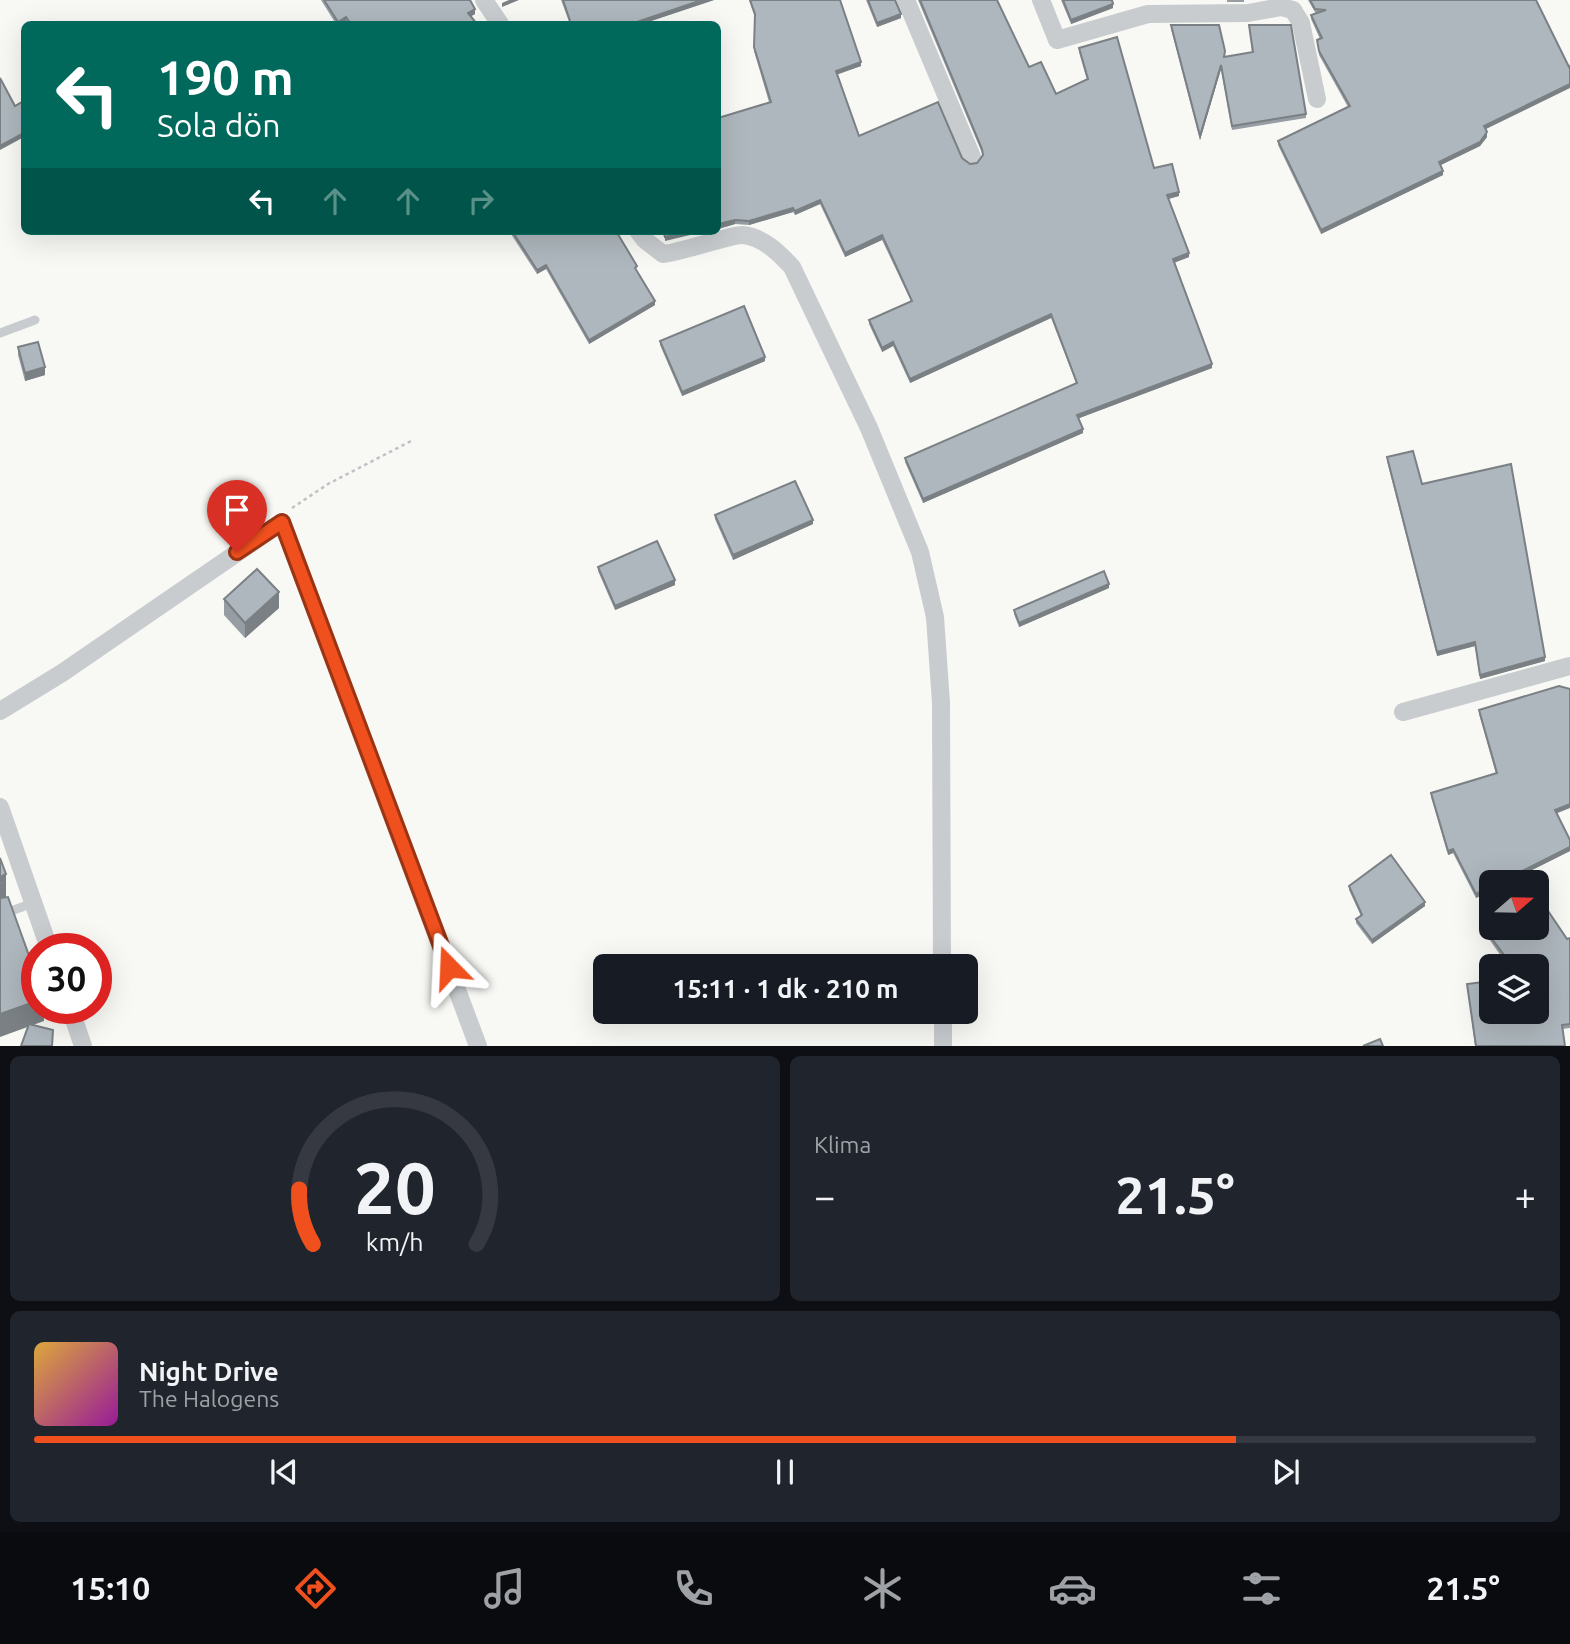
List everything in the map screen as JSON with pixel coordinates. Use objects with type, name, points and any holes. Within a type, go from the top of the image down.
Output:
[{"type":"street","points":[[484,0],[498,21]]},
{"type":"street","points":[[906,0],[972,157]]},
{"type":"street","points":[[1041,0],[1057,40],[1148,14],[1248,13],[1281,7],[1293,10],[1301,23],[1317,99]]},
{"type":"street","points":[[641,235],[663,254],[686,251],[742,235],[774,248],[792,267],[869,428],[920,552],[935,617],[941,703],[943,954]]},
{"type":"street","points":[[0,711],[62,673],[282,522],[478,1045]]},
{"type":"street","points":[[1403,712],[1570,666]]},
{"type":"street","points":[[0,807],[44,933]]},
{"type":"street","points":[[76,1024],[83,1045]]},
{"type":"street","points":[[943,1024],[943,1045]]},
{"type":"lane","points":[[0,333],[35,320]]},
{"type":"lane","points":[[0,915],[33,903]]},
{"type":"path","points":[[282,522],[292,508],[328,484],[413,440]]},
{"type":"building","points":[[324,0],[470,0],[475,9],[468,13],[475,21],[349,21],[346,17],[337,21]]},
{"type":"building","points":[[563,0],[702,0],[640,21],[570,21]]},
{"type":"building","points":[[750,0],[840,0],[861,62],[836,71],[859,136],[938,102],[962,158],[970,164],[977,163],[983,155],[982,149],[920,0],[997,0],[1029,67],[1041,62],[1056,94],[1088,79],[1079,48],[1117,37],[1154,168],[1172,164],[1179,192],[1167,195],[1189,253],[1173,259],[1212,364],[1077,415],[1083,429],[923,499],[905,458],[1077,383],[1051,314],[910,379],[893,342],[882,348],[869,320],[912,301],[882,235],[845,253],[820,200],[795,211],[793,208],[749,221],[735,220],[721,223],[721,117],[771,102],[754,47],[755,14]]},
{"type":"building","points":[[868,0],[895,0],[901,14],[877,23]]},
{"type":"building","points":[[1063,0],[1112,0],[1113,4],[1071,20]]},
{"type":"building","points":[[1310,0],[1536,0],[1570,66],[1570,84],[1484,126],[1487,132],[1480,142],[1439,162],[1443,171],[1321,230],[1278,141],[1350,106],[1319,51],[1317,40],[1322,38],[1311,15],[1326,10],[1315,9]]},
{"type":"building","points":[[1171,25],[1219,25],[1224,57],[1253,52],[1249,25],[1291,25],[1306,114],[1232,126],[1221,65],[1200,136]]},
{"type":"building","points":[[0,78],[15,106],[21,103],[21,135],[0,146]]},
{"type":"building","points":[[515,235],[618,235],[655,301],[589,340],[546,265],[537,270]]},
{"type":"building","points":[[744,306],[765,357],[682,392],[660,341]]},
{"type":"building","points":[[38,342],[45,367],[25,373],[18,347]]},
{"type":"building","points":[[1413,451],[1422,484],[1511,464],[1545,657],[1480,675],[1475,642],[1437,652],[1387,457]]},
{"type":"building","points":[[795,481],[813,520],[733,555],[715,515]]},
{"type":"building","points":[[657,541],[675,580],[615,606],[598,567]]},
{"type":"building","points":[[257,569],[279,592],[245,623],[224,599]]},
{"type":"building","points":[[1104,571],[1109,584],[1019,623],[1014,610]]},
{"type":"building","points":[[1559,686],[1570,689],[1570,804],[1555,810],[1570,840],[1570,847],[1524,870],[1479,870],[1479,892],[1476,894],[1453,849],[1448,851],[1431,793],[1497,773],[1479,710]]},
{"type":"building","points":[[1391,855],[1425,902],[1372,940],[1356,919],[1362,915],[1349,886]]},
{"type":"building","points":[[0,858],[6,874],[0,877]]},
{"type":"building","points":[[8,897],[21,933],[21,1007],[0,1014],[0,898]]},
{"type":"building","points":[[1549,912],[1567,939],[1570,938],[1570,1024],[1562,1025],[1565,1046],[1476,1046],[1467,984],[1479,982],[1479,1024],[1549,1024],[1549,954],[1503,954],[1493,940],[1549,940]]},
{"type":"building","points":[[29,1024],[53,1030],[52,1046],[21,1046]]},
{"type":"building","points":[[1380,1039],[1383,1046],[1363,1046]]},
{"type":"route","points":[[237,552],[282,522],[449,967]]}]
